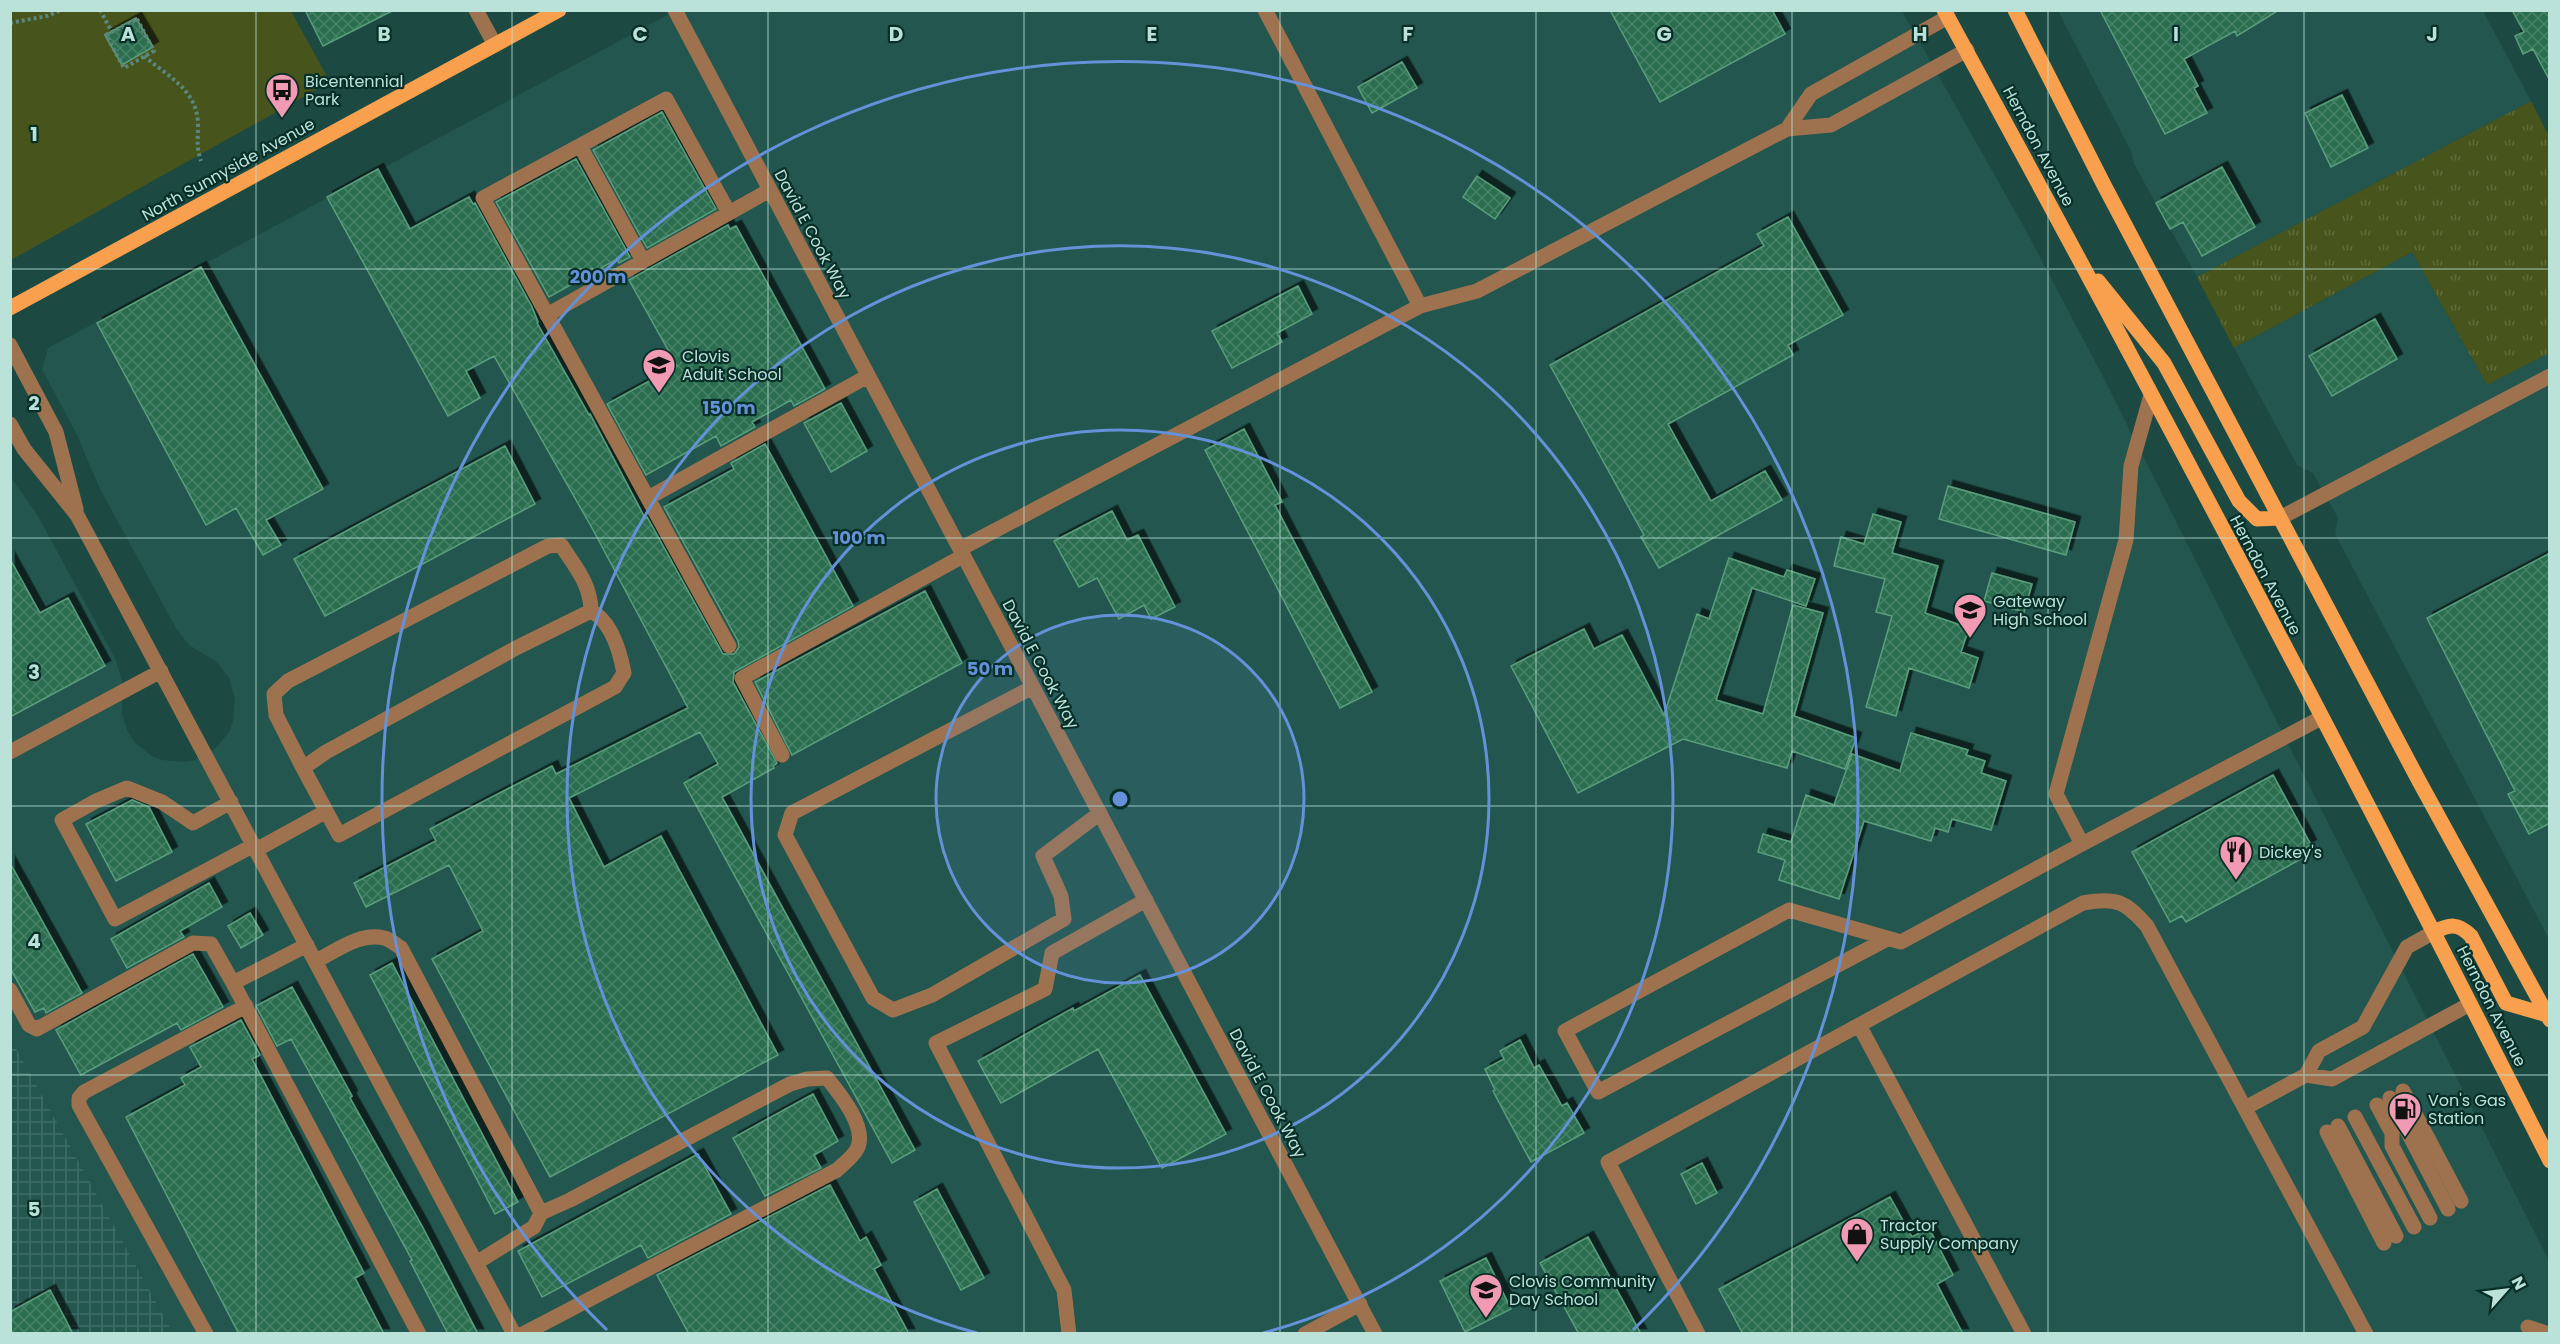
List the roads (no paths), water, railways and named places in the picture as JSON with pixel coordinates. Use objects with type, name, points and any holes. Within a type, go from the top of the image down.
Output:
[{"type":"main road","name":"North Sunnyside Avenue","points":[[10,308],[559,10]]},
{"type":"main road","points":[[2015,10],[2419,781],[2549,1016]]},
{"type":"main road","name":"Herndon Avenue","points":[[1946,14],[2078,255],[2434,932],[2550,1161]]},
{"type":"main road","points":[[2078,255],[2164,363],[2239,501],[2257,519],[2280,518]]},
{"type":"main road","points":[[2434,932],[2448,925],[2457,925],[2465,930],[2506,1003],[2549,1016]]},
{"type":"street","points":[[476,10],[495,45]]},
{"type":"street","name":"David E Cook Way","points":[[675,10],[1375,1334]]},
{"type":"street","points":[[1265,10],[1420,306]]},
{"type":"street","points":[[1787,129],[1811,94],[1946,14]]},
{"type":"street","points":[[782,755],[742,678],[962,552],[1420,306],[1477,291],[1787,129],[1831,125],[1967,50]]},
{"type":"street","points":[[729,213],[666,99],[483,198],[729,646]]},
{"type":"street","points":[[580,146],[643,261]]},
{"type":"street","points":[[547,315],[770,190]]},
{"type":"street","points":[[10,345],[56,432],[77,515]]},
{"type":"street","points":[[648,498],[868,376]]},
{"type":"street","points":[[2280,518],[2550,376]]},
{"type":"street","points":[[2082,844],[2056,794],[2126,540],[2131,466],[2151,395]]},
{"type":"street","points":[[10,424],[24,449],[77,515],[514,1334]]},
{"type":"street","points":[[561,545],[583,577],[591,599],[591,611],[600,616],[621,654],[624,673],[615,687],[339,835],[276,715],[274,694],[288,681],[548,546],[561,545]]},
{"type":"street","points":[[303,768],[326,752],[437,691],[591,611]]},
{"type":"street","points":[[10,752],[161,670]]},
{"type":"street","points":[[1033,687],[792,813],[785,835],[873,998],[892,1010],[932,995],[1064,919],[1061,896],[1043,856],[1100,813]]},
{"type":"street","points":[[1887,939],[1598,1092],[1565,1031],[1789,910],[1901,942],[2321,718]]},
{"type":"street","points":[[231,802],[193,823],[162,802],[127,788],[96,801],[62,820],[115,919],[325,812]]},
{"type":"street","points":[[1698,1334],[1608,1162],[2083,903],[2106,899],[2129,906],[2147,926],[2366,1334]]},
{"type":"street","points":[[1069,1334],[1064,1290],[936,1043],[1045,989],[1052,953],[1146,900]]},
{"type":"street","points":[[2245,1108],[2306,1075],[2319,1051],[2363,1026],[2407,947],[2434,932]]},
{"type":"street","points":[[316,961],[350,942],[367,938],[385,938],[401,948],[541,1213]]},
{"type":"street","points":[[10,990],[29,1025],[37,1029],[193,944],[211,945],[246,1006],[419,1334]]},
{"type":"street","points":[[233,983],[307,945]]},
{"type":"street","points":[[2306,1075],[2332,1078],[2470,1004]]},
{"type":"street","points":[[206,1334],[79,1105],[79,1098],[84,1092],[246,1006]]},
{"type":"street","points":[[1859,1025],[2024,1334]]},
{"type":"street","points":[[476,1263],[534,1227],[541,1213],[790,1084],[807,1079],[827,1078],[843,1097],[860,1131],[857,1149],[837,1170],[523,1334]]},
{"type":"street","points":[[2430,1218],[2392,1146],[2390,1098],[2455,1205]]},
{"type":"street","points":[[2355,1117],[2414,1227]]},
{"type":"street","points":[[2332,1129],[2390,1240]]},
{"type":"street","points":[[1305,1334],[1360,1304]]},
{"type":"street","points":[[2528,1327],[2549,1334]]},
{"type":"place","name":"Bicentennial Park","points":[[282,119]]},
{"type":"place","name":"Clovis Adult School","points":[[659,394]]},
{"type":"place","name":"Gateway High School","points":[[1970,639]]},
{"type":"place","name":"Dickey's","points":[[2236,881]]},
{"type":"place","name":"Von's Gas Station","points":[[2405,1138]]},
{"type":"place","name":"Tractor Supply Company","points":[[1857,1263]]},
{"type":"place","name":"Clovis Community Day School","points":[[1486,1319]]}]
